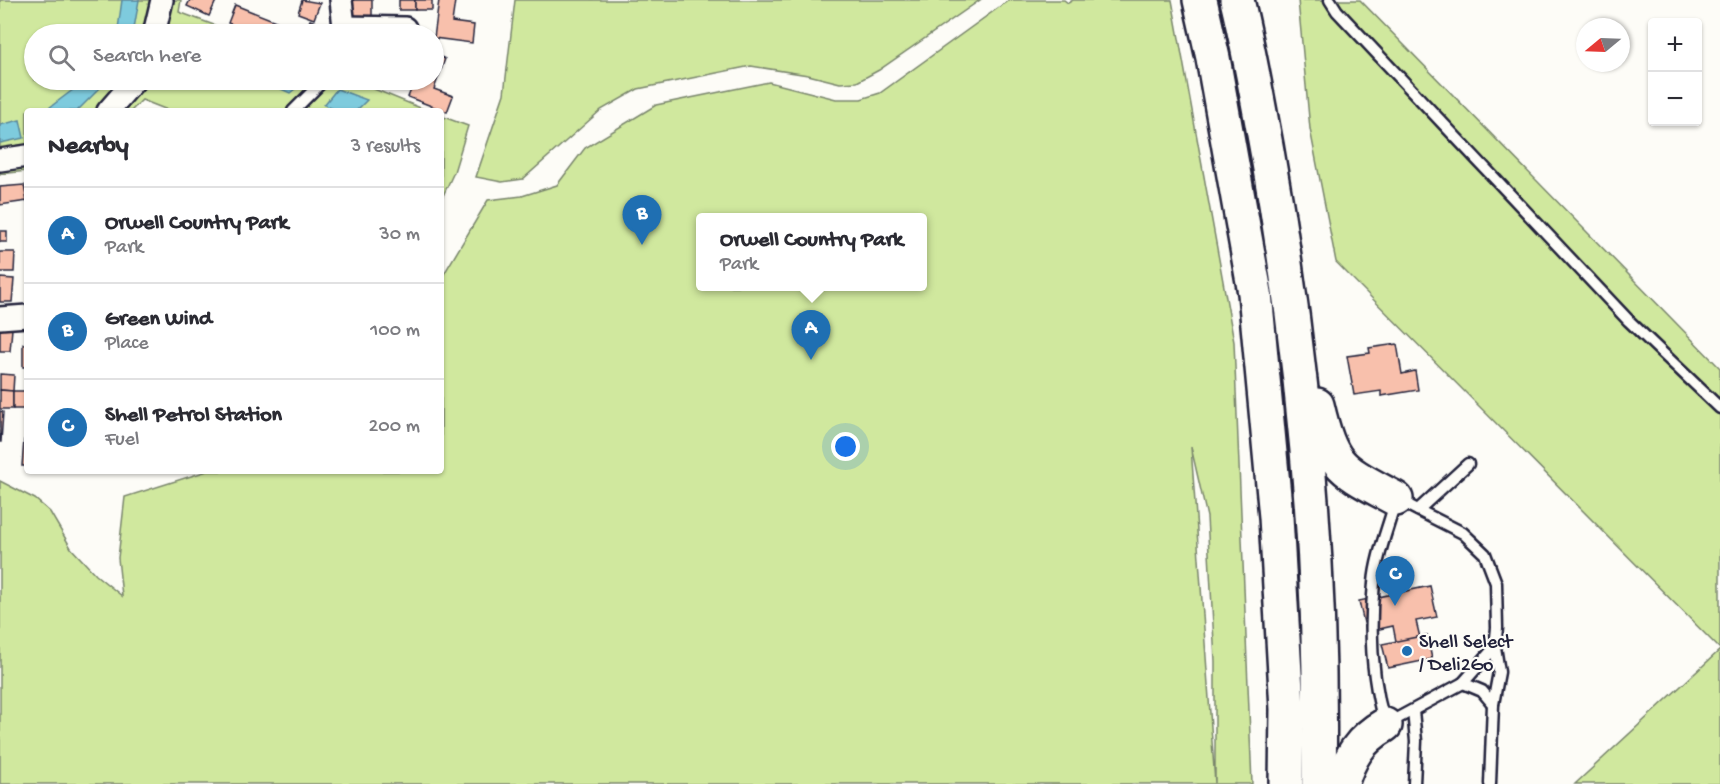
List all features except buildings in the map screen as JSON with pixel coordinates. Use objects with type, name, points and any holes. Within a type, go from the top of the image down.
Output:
[{"type":"highway","points":[[1200,0],[1214,58],[1255,293],[1277,528],[1287,709],[1286,784]]},
{"type":"highway","points":[[1237,0],[1275,194],[1297,343],[1317,572],[1319,784]]},
{"type":"highway","points":[[1297,343],[1317,404],[1326,442],[1345,471],[1407,505]]},
{"type":"highway","points":[[1341,784],[1350,755],[1369,734],[1399,718]]},
{"type":"street","points":[[156,24],[162,0]]},
{"type":"street","points":[[341,0],[342,24]]},
{"type":"street","points":[[111,108],[126,90]]},
{"type":"street","points":[[0,160],[24,156]]},
{"type":"street","points":[[0,318],[24,316]]},
{"type":"lane","points":[[1330,0],[1345,20],[1629,321],[1720,408]]},
{"type":"lane","points":[[296,108],[314,90]]},
{"type":"lane","points":[[1414,784],[1416,741],[1376,693],[1372,648],[1374,582],[1407,505],[1468,464]]},
{"type":"lane","points":[[1407,505],[1463,533],[1485,554],[1496,584],[1495,647],[1499,672],[1493,704],[1490,784]]},
{"type":"lane","points":[[1399,718],[1463,683],[1495,647]]},
{"type":"lane","points":[[1463,683],[1482,691],[1493,704]]},
{"type":"green space","points":[[0,0],[181,0],[179,12],[211,24],[24,24],[24,90],[377,90],[421,108],[162,108],[142,100],[134,108],[24,108],[24,171],[0,174]]},
{"type":"green space","points":[[515,0],[980,0],[879,70],[857,82],[840,83],[808,75],[751,66],[638,89],[601,110],[523,179],[502,182],[476,177],[504,94]]},
{"type":"green space","points":[[1009,0],[1064,0],[1068,3],[1073,0],[1172,0],[1234,342],[1252,784],[0,784],[0,481],[35,499],[50,512],[71,548],[96,575],[122,596],[118,558],[125,497],[198,474],[444,474],[444,274],[488,200],[522,196],[557,185],[585,148],[656,105],[769,82],[836,99],[861,99],[880,93]],"holes":[[[1191,447],[1207,517],[1215,661],[1215,783]]]},
{"type":"green space","points":[[1298,0],[1360,0],[1720,368],[1720,649],[1336,262],[1310,129]]},
{"type":"green space","points":[[444,117],[468,126],[454,172],[444,194]]},
{"type":"green space","points":[[1720,650],[1720,784],[1575,784]]},
{"type":"water","points":[[122,0],[139,0],[135,24],[119,24]]},
{"type":"water","points":[[73,90],[98,90],[80,108],[49,108]]},
{"type":"water","points":[[336,90],[367,100],[359,108],[331,108],[324,105]]},
{"type":"water","points":[[20,120],[24,138],[0,143],[0,125]]},
{"type":"place","name":"Green Wind","points":[[642,245]]},
{"type":"place","name":"Orwell Country Park","points":[[811,360]]},
{"type":"place","name":"Shell Petrol Station","points":[[1395,606]]},
{"type":"place","name":"Shell Select / Deli2Go","points":[[1407,651]]}]
